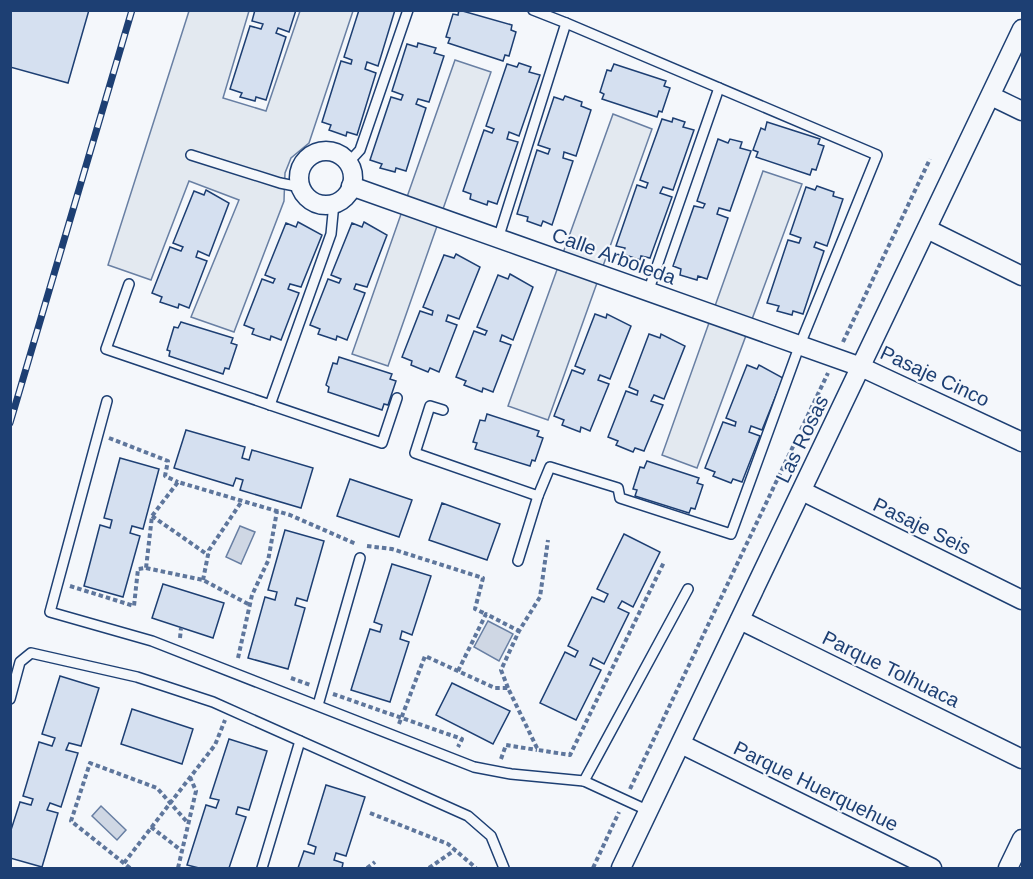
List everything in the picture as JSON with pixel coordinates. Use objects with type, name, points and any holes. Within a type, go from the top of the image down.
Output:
[{"type":"street","name":"Las Rosas","points":[[621,868],[1023,29]]},
{"type":"street","points":[[991,96],[1023,111]]},
{"type":"street","points":[[333,151],[348,163],[353,177],[351,186],[342,199],[334,203],[316,203],[304,195],[298,175],[301,166],[313,154],[333,151]]},
{"type":"street","name":"Calle Arboleda","points":[[351,186],[799,347],[861,367]]},
{"type":"street","points":[[927,229],[1023,276]]},
{"type":"street","name":"Pasaje Cinco","points":[[861,367],[1023,442]]},
{"type":"street","name":"Pasaje Seis","points":[[802,491],[1023,600]]},
{"type":"street","name":"Parque Tolhuaca","points":[[740,620],[1023,759]]},
{"type":"street","name":"Parque Huerquehue","points":[[681,744],[932,868]]},
{"type":"street","points":[[1008,868],[1023,839]]},
{"type":"lane","points":[[348,163],[360,150],[408,10]]},
{"type":"lane","points":[[518,561],[538,496],[550,467],[618,488],[620,498],[730,534],[799,347],[877,155],[533,10]]},
{"type":"lane","points":[[498,239],[566,23]]},
{"type":"lane","points":[[648,292],[719,88]]},
{"type":"lane","points":[[191,155],[300,187]]},
{"type":"lane","points":[[270,405],[330,234],[334,203]]},
{"type":"lane","points":[[129,284],[106,349],[382,443],[397,398]]},
{"type":"lane","points":[[107,400],[50,612],[152,641],[474,767],[511,774],[584,781],[649,811]]},
{"type":"lane","points":[[443,410],[430,406],[415,453],[538,496]]},
{"type":"lane","points":[[318,705],[360,558]]},
{"type":"lane","points":[[584,781],[688,589]]},
{"type":"lane","points":[[10,699],[20,662],[31,653],[137,677],[229,709],[468,816],[491,836],[504,868]]},
{"type":"lane","points":[[262,868],[300,741]]},
{"type":"path","points":[[593,868],[930,159]]},
{"type":"path","points":[[98,434],[168,461],[165,476],[178,482],[277,512],[350,543],[392,549],[483,578],[475,609],[519,631]]},
{"type":"path","points":[[146,568],[153,516],[178,482]]},
{"type":"path","points":[[203,580],[208,555],[242,501]]},
{"type":"path","points":[[238,658],[252,595],[268,561],[277,512]]},
{"type":"path","points":[[153,516],[208,555]]},
{"type":"path","points":[[538,750],[501,670],[519,631],[540,597],[548,540]]},
{"type":"path","points":[[492,758],[502,759],[506,745],[570,755],[664,562]]},
{"type":"path","points":[[61,615],[70,585],[134,606],[138,569],[146,568],[203,580],[250,605]]},
{"type":"path","points":[[458,671],[486,614]]},
{"type":"path","points":[[181,628],[179,638],[189,641]]},
{"type":"path","points":[[228,655],[249,662]]},
{"type":"path","points":[[394,735],[425,656],[495,688],[508,688]]},
{"type":"path","points":[[280,674],[462,739],[458,748],[465,752]]},
{"type":"path","points":[[124,863],[215,745],[229,709]]},
{"type":"path","points":[[130,868],[71,822],[90,764],[157,788],[188,823]]},
{"type":"path","points":[[177,868],[196,790],[190,777]]},
{"type":"path","points":[[370,813],[448,844],[476,868]]},
{"type":"path","points":[[152,827],[182,851]]},
{"type":"path","points":[[429,868],[455,850]]},
{"type":"path","points":[[367,868],[375,862]]},
{"type":"shaded area","points":[[189,11],[249,11],[223,98],[266,111],[300,11],[353,11],[309,143],[291,158],[285,173],[284,201],[234,332],[191,317],[239,200],[189,181],[151,280],[108,265]]},
{"type":"shaded area","points":[[455,60],[491,72],[388,366],[352,354]]},
{"type":"shaded area","points":[[613,114],[652,129],[548,420],[508,406]]},
{"type":"shaded area","points":[[763,171],[802,184],[697,468],[662,455]]},
{"type":"shaded area","points":[[240,526],[255,532],[241,564],[226,557]]},
{"type":"shaded area","points":[[488,621],[513,634],[499,661],[474,647]]},
{"type":"shaded area","points":[[101,806],[126,830],[117,840],[92,816]]},
{"type":"building","points":[[10,10],[89,10],[68,83],[10,67]]},
{"type":"building","points":[[255,10],[296,10],[289,32],[278,28],[276,33],[286,37],[266,100],[256,97],[255,101],[240,97],[242,93],[230,89],[250,26],[261,29],[263,24],[252,21]]},
{"type":"building","points":[[359,10],[395,10],[378,66],[367,62],[365,69],[376,73],[357,135],[347,132],[346,136],[329,130],[331,125],[322,122],[341,61],[351,64],[352,60],[344,57]]},
{"type":"building","points":[[459,10],[512,25],[511,30],[516,32],[509,56],[505,55],[503,61],[448,43],[450,38],[446,37],[453,14],[458,15]]},
{"type":"building","points":[[418,43],[436,48],[434,53],[444,56],[429,102],[418,99],[416,104],[426,108],[406,171],[396,168],[395,172],[380,168],[382,164],[370,160],[391,97],[401,100],[403,95],[392,91],[407,44],[417,47]]},
{"type":"building","points":[[519,63],[531,67],[529,72],[540,75],[519,136],[509,132],[507,139],[518,142],[497,204],[488,201],[487,205],[470,199],[471,194],[463,191],[484,130],[492,133],[494,129],[486,126],[507,64],[517,67]]},
{"type":"building","points":[[614,64],[666,81],[664,86],[670,88],[662,112],[659,111],[657,117],[602,99],[604,94],[600,92],[607,70],[611,71]]},
{"type":"building","points":[[565,96],[582,102],[581,106],[591,110],[576,156],[564,152],[563,158],[573,161],[552,225],[543,221],[541,226],[527,221],[528,217],[517,214],[537,150],[548,154],[550,149],[538,145],[554,97],[563,100]]},
{"type":"building","points":[[673,118],[685,122],[683,127],[694,130],[673,190],[663,187],[660,193],[672,197],[650,258],[641,256],[640,260],[623,254],[625,248],[616,246],[637,185],[646,188],[648,183],[640,180],[662,119],[672,122]]},
{"type":"building","points":[[767,122],[820,139],[818,144],[824,146],[816,170],[812,169],[810,175],[756,157],[758,152],[753,150],[761,128],[765,130]]},
{"type":"building","points":[[718,139],[728,143],[730,139],[742,142],[740,148],[751,151],[730,211],[719,208],[717,214],[728,218],[707,279],[698,276],[697,280],[680,275],[681,269],[673,266],[694,206],[703,208],[705,204],[697,201]]},
{"type":"building","points":[[817,186],[834,192],[833,196],[843,199],[827,246],[816,242],[814,247],[824,251],[803,314],[793,311],[792,315],[777,311],[779,306],[767,303],[788,240],[799,243],[801,238],[790,234],[806,187],[815,190]]},
{"type":"building","points":[[206,190],[229,203],[209,256],[198,251],[196,257],[207,261],[189,308],[179,304],[178,308],[160,302],[162,297],[152,293],[170,247],[181,251],[183,247],[173,243],[194,191],[204,195]]},
{"type":"building","points":[[298,222],[322,235],[301,287],[290,284],[288,289],[299,293],[281,340],[271,336],[270,340],[252,334],[254,329],[244,325],[262,279],[273,283],[275,279],[265,275],[286,223],[296,227]]},
{"type":"building","points":[[364,222],[387,235],[367,287],[356,284],[354,289],[365,293],[347,340],[337,336],[336,340],[318,334],[320,329],[310,325],[328,279],[339,283],[341,279],[331,275],[352,223],[362,227]]},
{"type":"building","points":[[456,254],[480,267],[459,319],[448,315],[446,321],[457,325],[439,372],[430,368],[428,372],[411,365],[412,361],[402,357],[420,311],[432,315],[433,311],[423,307],[444,255],[454,258]]},
{"type":"building","points":[[510,274],[533,287],[513,340],[502,335],[500,341],[511,345],[493,392],[483,388],[482,392],[464,385],[466,381],[456,377],[474,331],[485,335],[487,331],[477,327],[498,275],[508,279]]},
{"type":"building","points":[[595,314],[606,318],[607,314],[631,326],[610,379],[600,375],[598,380],[609,384],[590,431],[581,427],[580,432],[562,425],[564,420],[554,416],[572,370],[583,374],[585,370],[575,366]]},
{"type":"building","points":[[181,322],[233,338],[231,343],[237,345],[229,369],[225,368],[223,374],[169,356],[170,351],[167,350],[174,327],[178,328]]},
{"type":"building","points":[[649,334],[660,338],[661,334],[685,346],[664,399],[654,395],[651,401],[663,405],[644,451],[635,448],[633,452],[616,445],[618,441],[608,437],[626,391],[637,395],[638,391],[629,387]]},
{"type":"building","points":[[339,357],[392,374],[390,379],[396,381],[388,405],[384,404],[382,410],[328,392],[329,387],[326,385],[333,363],[337,364]]},
{"type":"building","points":[[747,365],[757,369],[759,365],[783,378],[762,430],[751,426],[749,432],[760,436],[742,482],[733,479],[731,483],[713,476],[715,472],[705,468],[723,422],[735,426],[736,422],[726,418]]},
{"type":"building","points":[[487,414],[539,431],[537,436],[543,438],[535,461],[532,460],[530,466],[475,449],[477,443],[473,442],[480,420],[485,421]]},
{"type":"building","points":[[186,430],[245,447],[242,458],[249,460],[252,450],[313,468],[301,508],[240,490],[243,480],[236,478],[233,486],[174,468]]},
{"type":"building","points":[[120,458],[159,469],[143,529],[132,526],[130,533],[140,536],[123,597],[84,586],[100,525],[110,528],[112,520],[104,518]]},
{"type":"building","points":[[647,461],[699,478],[697,483],[703,485],[695,509],[691,508],[689,513],[635,496],[637,490],[633,489],[640,467],[644,468]]},
{"type":"building","points":[[350,479],[412,500],[399,537],[337,516]]},
{"type":"building","points":[[442,503],[500,524],[487,560],[429,540]]},
{"type":"building","points":[[285,530],[324,541],[307,601],[297,598],[295,605],[305,608],[288,669],[248,658],[265,597],[275,600],[277,592],[268,590]]},
{"type":"building","points":[[624,534],[660,552],[633,607],[622,601],[618,608],[629,613],[604,664],[593,658],[590,665],[601,670],[576,720],[540,703],[565,652],[575,657],[578,651],[568,646],[592,597],[604,602],[608,594],[597,589]]},
{"type":"building","points":[[392,564],[431,576],[412,635],[402,631],[400,639],[409,642],[390,702],[351,690],[370,629],[380,632],[382,625],[374,622]]},
{"type":"building","points":[[163,584],[224,603],[213,638],[152,618]]},
{"type":"building","points":[[60,676],[99,688],[81,746],[69,743],[66,750],[78,753],[61,807],[50,803],[47,810],[58,813],[42,867],[10,858],[10,833],[20,802],[31,805],[33,799],[23,796],[39,742],[52,746],[55,738],[42,734]]},
{"type":"building","points":[[452,683],[510,711],[493,744],[436,715]]},
{"type":"building","points":[[132,709],[193,729],[182,764],[121,744]]},
{"type":"building","points":[[229,739],[267,751],[249,810],[238,807],[236,814],[246,817],[229,868],[199,868],[187,865],[206,805],[216,808],[219,800],[210,798]]},
{"type":"building","points":[[326,785],[365,797],[346,856],[336,853],[334,860],[343,863],[342,868],[298,868],[304,851],[314,854],[316,847],[308,844]]},
{"type":"railway","points":[[10,423],[132,10]]}]
